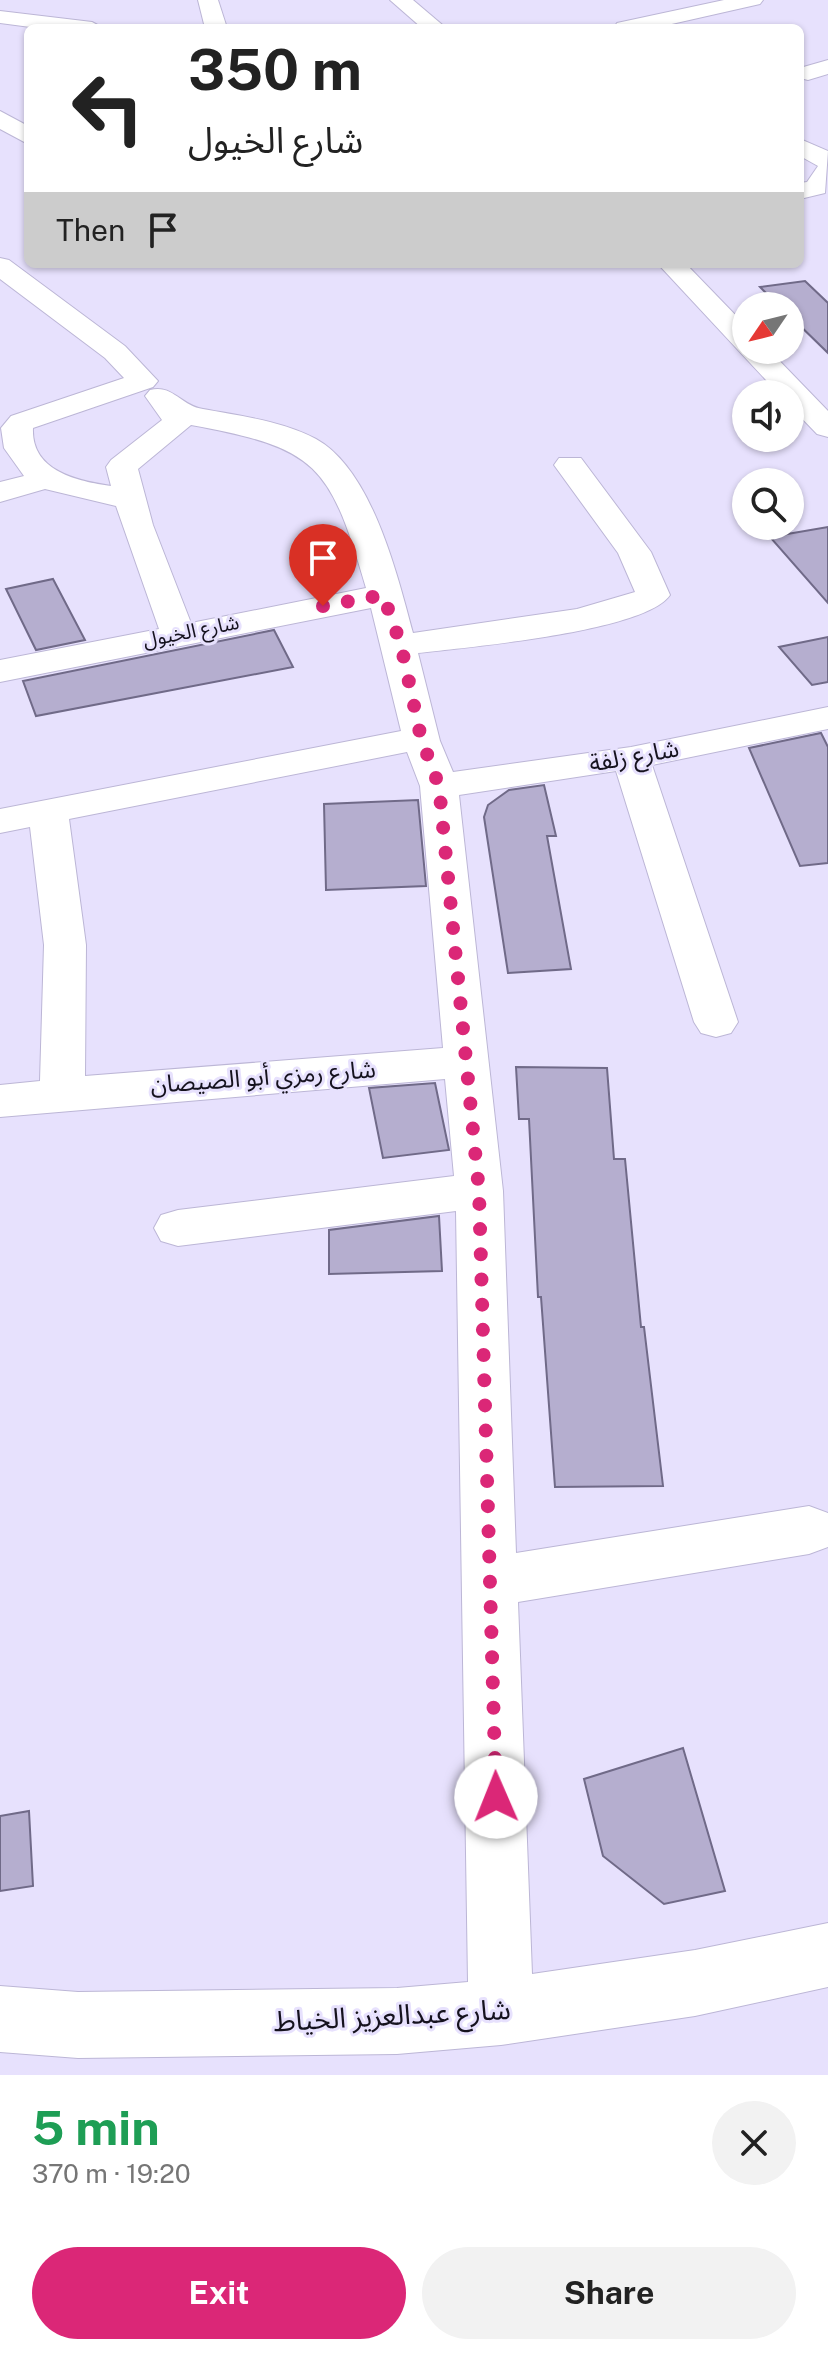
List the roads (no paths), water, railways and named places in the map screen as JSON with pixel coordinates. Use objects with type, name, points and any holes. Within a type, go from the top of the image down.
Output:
[{"type":"street","points":[[208,0],[215,24]]},
{"type":"street","points":[[400,0],[430,24]]},
{"type":"street","points":[[643,24],[753,0]]},
{"type":"street","points":[[0,17],[48,24]]},
{"type":"street","points":[[0,118],[24,134]]},
{"type":"street","points":[[804,148],[828,161]]},
{"type":"street","points":[[0,266],[115,352],[178,414],[246,427],[318,454],[334,469],[354,503],[401,645],[421,738],[439,786],[479,1191],[501,2012]]},
{"type":"street","points":[[675,268],[732,327]]},
{"type":"street","points":[[766,364],[828,428]]},
{"type":"street","points":[[130,498],[67,488],[44,480],[32,467],[16,439],[16,428],[31,418],[143,381]]},
{"type":"street","points":[[178,414],[177,423],[171,430],[122,467],[178,633]]},
{"type":"street","points":[[401,645],[622,611],[648,601],[653,595],[634,552],[570,465]]},
{"type":"street","points":[[0,492],[44,480]]},
{"type":"street","name":"شارع الخيول","points":[[1,669],[383,595]]},
{"type":"street","name":"شارع زلفة","points":[[439,786],[631,758],[826,722]]},
{"type":"street","points":[[0,821],[421,738]]},
{"type":"street","points":[[631,758],[716,1022]]},
{"type":"street","points":[[48,811],[65,945],[62,1095]]},
{"type":"street","name":"شارع رمزي أبو الصيصان","points":[[0,1101],[465,1062]]},
{"type":"street","points":[[178,1228],[351,1204],[479,1191]]},
{"type":"street","points":[[490,1582],[809,1530]]},
{"type":"street","name":"شارع عبدالعزيز الخياط","points":[[0,2019],[78,2025],[397,2021],[501,2012],[695,1983],[828,1955]]}]
